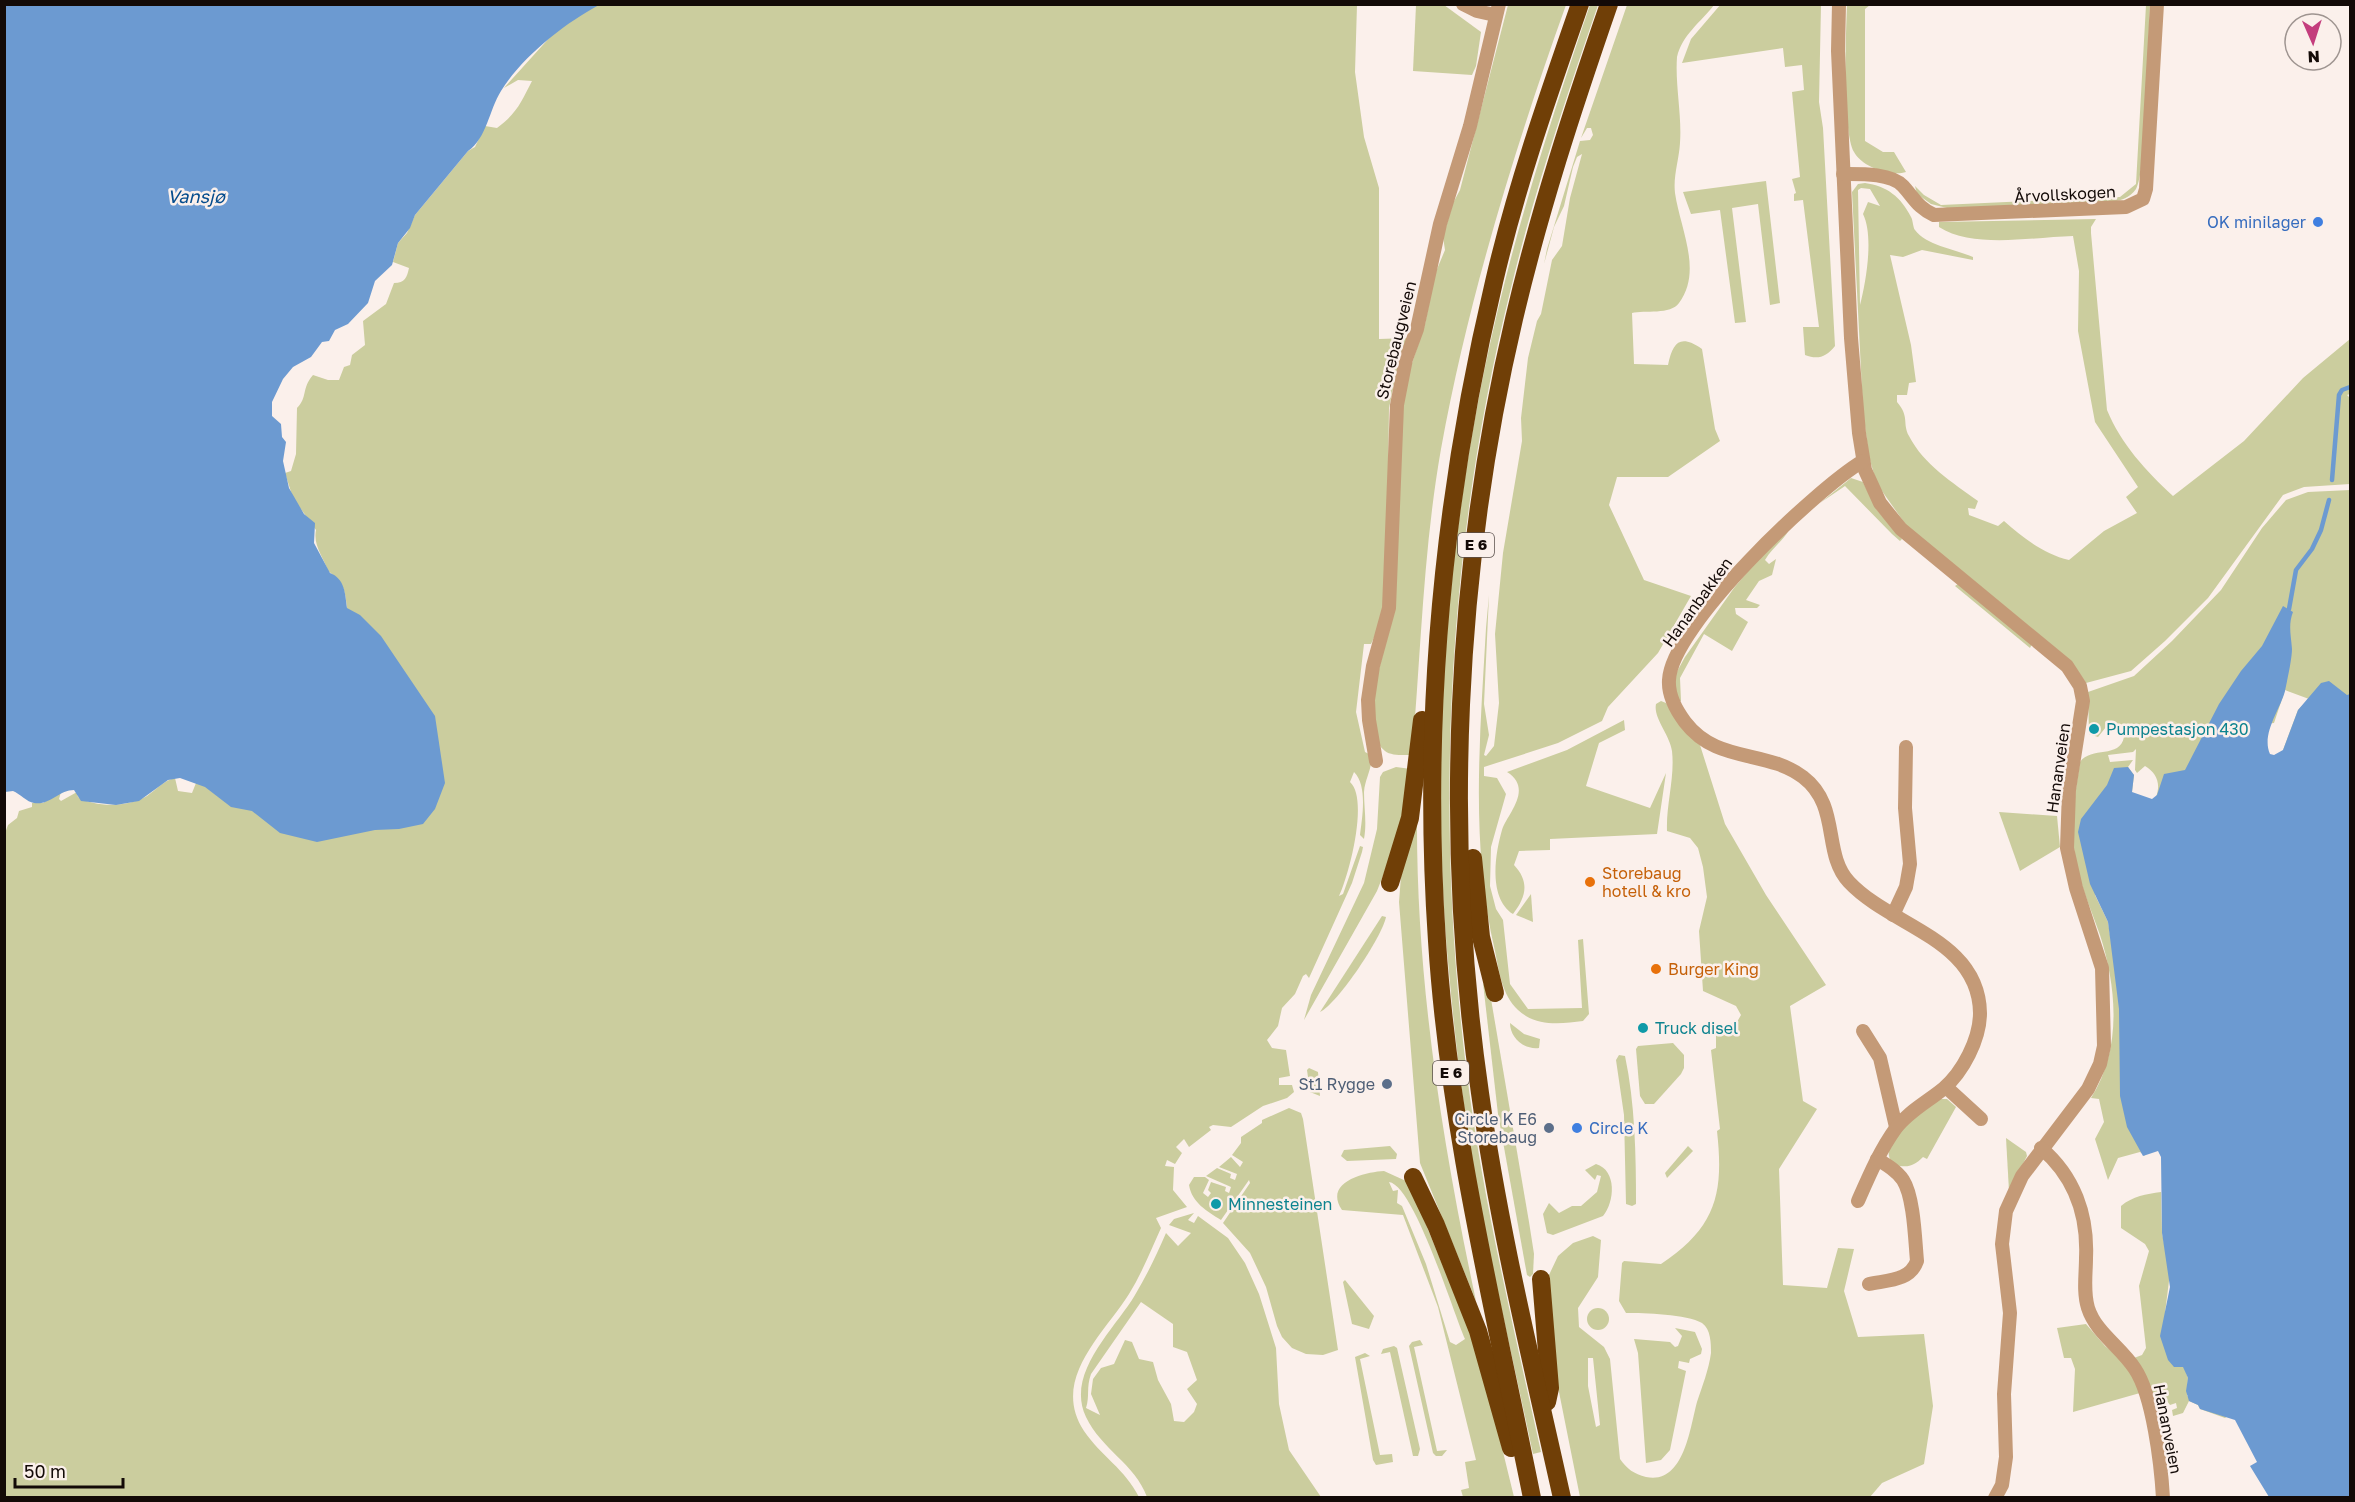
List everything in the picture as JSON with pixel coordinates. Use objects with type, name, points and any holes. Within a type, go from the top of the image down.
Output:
[{"type":"highway","name":"E 6","points":[[1532,1497],[1469,1196],[1444,1015],[1437,941],[1433,857],[1436,667],[1440,603],[1455,484],[1492,292],[1522,178],[1580,4]]},
{"type":"highway","name":"E 6","points":[[1562,1497],[1510,1261],[1480,1094],[1466,964],[1460,772],[1468,606],[1498,399],[1514,320],[1540,217],[1569,117],[1609,4]]},
{"type":"highway","name":"E 6","points":[[1390,883],[1410,818],[1424,691],[1436,667]]},
{"type":"highway","name":"E 6","points":[[1460,772],[1471,791],[1477,907],[1481,937],[1495,993]]},
{"type":"highway","name":"E 6","points":[[1413,1177],[1437,1225],[1478,1331],[1509,1445],[1527,1473]]},
{"type":"highway","name":"E 6","points":[[1541,1279],[1550,1388],[1545,1419]]},
{"type":"street","points":[[1463,4],[1477,11],[1497,10]]},
{"type":"street","points":[[1839,4],[1843,174],[1851,338],[1863,461]]},
{"type":"street","name":"Årvollskogen","points":[[1843,174],[1894,180],[1902,185],[1914,203],[1934,215],[2106,210],[2137,204],[2143,199],[2147,179],[2157,4]]},
{"type":"street","name":"Storebaugveien","points":[[1376,761],[1368,700],[1371,674],[1389,608],[1397,405],[1406,360],[1417,329],[1440,224],[1470,126],[1497,10]]},
{"type":"street","name":"Hananbakken","points":[[1858,1201],[1877,1159],[1896,1127],[1908,1114],[1946,1087],[1962,1064],[1979,1031],[1980,1011],[1972,975],[1953,954],[1931,937],[1865,897],[1846,879],[1838,861],[1828,811],[1811,783],[1788,768],[1735,754],[1707,742],[1685,723],[1675,705],[1669,685],[1672,665],[1693,630],[1748,560],[1802,508],[1863,461]]},
{"type":"street","name":"Hananveien","points":[[1863,461],[1880,502],[1901,529],[2067,666],[2080,686],[2083,709],[2069,790],[2067,848],[2076,888],[2102,968],[2104,1047],[2100,1064],[2088,1089],[2022,1176],[2005,1216],[2002,1244],[2010,1312],[2004,1394],[2006,1457],[2002,1485],[1995,1497]]},
{"type":"street","points":[[1893,915],[1906,887],[1910,864],[1905,808],[1906,747]]},
{"type":"street","points":[[1863,1031],[1880,1058],[1896,1127]]},
{"type":"street","points":[[1946,1087],[1981,1119]]},
{"type":"street","name":"Hananveien","points":[[2041,1148],[2063,1170],[2082,1210],[2087,1238],[2087,1305],[2098,1327],[2135,1368],[2141,1380],[2156,1443],[2163,1497]]},
{"type":"street","points":[[1869,1284],[1906,1276],[1914,1271],[1917,1261],[1909,1194],[1904,1181],[1877,1159]]},
{"type":"green space","points":[[1721,4],[1821,5],[1819,102],[1823,128],[1835,346],[1822,356],[1805,355],[1803,327],[1819,327],[1803,200],[1794,201],[1796,193],[1792,179],[1800,177],[1792,92],[1804,90],[1802,65],[1785,67],[1783,48],[1682,63],[1691,39]]},
{"type":"green space","points":[[547,5],[1357,5],[1355,72],[1364,137],[1379,188],[1379,339],[1408,338],[1397,370],[1389,408],[1386,612],[1371,644],[1364,644],[1356,712],[1365,752],[1371,755],[1364,792],[1365,833],[1364,839],[1360,835],[1363,794],[1354,772],[1350,782],[1358,804],[1358,820],[1348,872],[1339,896],[1343,894],[1360,846],[1363,847],[1352,883],[1309,978],[1306,974],[1303,976],[1295,994],[1282,1008],[1278,1026],[1267,1040],[1272,1048],[1286,1050],[1290,1076],[1279,1078],[1279,1085],[1292,1085],[1294,1092],[1287,1098],[1263,1106],[1231,1127],[1213,1125],[1209,1127],[1211,1130],[1189,1147],[1184,1139],[1176,1147],[1182,1153],[1175,1164],[1167,1160],[1165,1166],[1174,1167],[1173,1190],[1187,1207],[1156,1218],[1161,1228],[1138,1278],[1084,1358],[1077,1375],[1073,1393],[1075,1412],[1084,1431],[1127,1478],[1139,1497],[5,1497],[4,836],[8,825],[17,818],[19,811],[32,807],[32,803],[43,803],[61,792],[59,799],[61,801],[77,792],[78,797],[85,801],[112,805],[122,804],[140,800],[175,778],[178,791],[192,793],[196,783],[193,775],[347,608],[342,586],[328,571],[317,546],[316,530],[293,498],[285,473],[291,471],[296,454],[297,408],[313,375],[328,380],[339,380],[344,367],[350,365],[352,355],[365,345],[363,321],[386,304],[394,283],[403,281],[407,274],[409,268],[393,262],[398,243],[407,233],[415,215],[468,151],[475,147],[485,126],[497,128],[510,117],[518,106],[532,81],[518,80],[504,88],[551,36]]},
{"type":"green space","points":[[1416,5],[1444,5],[1481,32],[1476,66],[1472,75],[1413,71]]},
{"type":"green space","points":[[1508,5],[1566,5],[1494,224],[1452,393],[1430,526],[1412,755],[1394,754],[1385,751],[1376,740],[1373,706],[1380,666],[1393,616],[1400,413],[1408,375],[1425,324],[1435,274],[1445,250],[1443,237],[1453,203],[1460,190]]},
{"type":"green space","points":[[1590,5],[1598,5],[1562,110],[1530,216],[1490,383],[1473,480],[1461,577],[1453,675],[1450,774],[1451,872],[1456,970],[1466,1067],[1489,1212],[1541,1452],[1533,1454],[1487,1238],[1458,1061],[1443,886],[1442,712],[1457,536],[1486,364],[1524,211]]},
{"type":"green space","points":[[1627,5],[1714,5],[1687,35],[1677,57],[1680,132],[1675,193],[1690,263],[1686,291],[1675,307],[1632,313],[1634,364],[1668,365],[1675,346],[1683,341],[1702,349],[1715,429],[1720,441],[1668,477],[1617,477],[1609,505],[1644,580],[1691,596],[1658,653],[1608,707],[1602,721],[1558,743],[1484,767],[1484,776],[1497,778],[1506,794],[1491,847],[1490,886],[1496,909],[1503,920],[1510,984],[1528,1009],[1582,1008],[1578,940],[1583,939],[1589,1014],[1583,1021],[1549,1023],[1525,1015],[1508,997],[1500,975],[1487,911],[1482,871],[1479,790],[1486,628],[1489,595],[1484,704],[1489,735],[1484,755],[1486,756],[1494,746],[1499,703],[1495,634],[1503,553],[1522,441],[1521,418],[1528,358],[1537,321],[1541,314],[1552,260],[1562,246],[1570,198],[1582,154],[1577,157],[1573,167],[1564,206],[1554,227],[1544,264],[1547,249],[1580,141],[1590,140],[1593,135],[1591,128],[1587,128],[1581,138]]},
{"type":"green space","points":[[1847,5],[1870,5],[1865,9],[1865,141],[1883,152],[1894,152],[1906,172],[1893,173],[1877,170],[1858,157],[1850,141],[1846,103]]},
{"type":"green space","points":[[2146,5],[2150,5],[2143,158],[2140,178],[2131,195],[2112,202],[1951,209],[1931,204],[1917,194],[1915,186],[1924,195],[1941,205],[2120,197],[2136,184]]},
{"type":"green space","points":[[1766,181],[1780,303],[1770,305],[1758,204],[1732,208],[1746,322],[1735,323],[1720,210],[1691,214],[1683,192]]},
{"type":"green space","points":[[1865,183],[1887,190],[1903,204],[1912,218],[1914,229],[1920,235],[1934,243],[1973,257],[1973,260],[1922,250],[1903,257],[1890,255],[1911,345],[1916,382],[1909,383],[1907,395],[1897,395],[1897,402],[1905,416],[1909,436],[1922,456],[1939,472],[1978,501],[1975,509],[1968,508],[1969,515],[1998,526],[2004,521],[2034,545],[2069,560],[2104,531],[2137,513],[2126,497],[2138,487],[2095,422],[2078,331],[2079,271],[2073,236],[1986,240],[1953,234],[1939,227],[1939,222],[2096,219],[2091,227],[2091,233],[2107,410],[2119,434],[2135,456],[2173,496],[2244,441],[2303,378],[2350,339],[2350,394],[2347,395],[2350,398],[2350,484],[2304,487],[2283,495],[2208,598],[2165,641],[2131,671],[2086,683],[2071,661],[1906,525],[1877,484],[1869,457],[1863,410],[1852,192],[1858,184]],"holes":[[[1870,189],[1880,206],[1868,202],[1863,214],[1868,234],[1868,246],[1865,284],[1860,305],[1858,190]]]},
{"type":"green space","points":[[1851,478],[1863,482],[1877,510],[1902,539],[1900,541],[1845,486],[1820,503]]},
{"type":"green space","points":[[2350,490],[2350,733],[2283,750],[2298,710],[2309,699],[2285,690],[2274,723],[2208,730],[2201,744],[2208,758],[2156,797],[2158,783],[2152,772],[2145,766],[2137,773],[2135,770],[2136,749],[2133,752],[2108,755],[2110,762],[2133,760],[2128,767],[2134,775],[2132,792],[2095,895],[2108,922],[2145,1156],[2140,1152],[2118,1158],[2108,1180],[2095,1139],[2104,1122],[2099,1099],[2091,1098],[2108,1059],[2114,1018],[2113,997],[2106,955],[2078,871],[2073,827],[2080,762],[2091,754],[2117,748],[2124,737],[2120,728],[2106,727],[2098,737],[2089,734],[2088,692],[2134,676],[2172,641],[2221,590],[2262,528],[2286,500],[2308,492]]},
{"type":"green space","points":[[1789,530],[1765,560],[1769,564],[1776,559],[1772,575],[1759,581],[1746,600],[1760,605],[1757,608],[1735,608],[1736,614],[1748,622],[1732,651],[1704,634],[1680,678],[1681,701],[1677,701],[1674,677],[1685,657],[1734,588],[1759,558]]},
{"type":"green space","points":[[1958,584],[2032,644],[2030,648],[1955,586]]},
{"type":"green space","points":[[1661,701],[1666,703],[1685,731],[1700,745],[1725,824],[1766,895],[1826,985],[1790,1006],[1803,1101],[1817,1109],[1779,1169],[1783,1285],[1827,1288],[1838,1248],[1854,1249],[1844,1291],[1858,1337],[1924,1334],[1933,1406],[1924,1464],[1882,1483],[1870,1497],[1580,1497],[1553,1362],[1549,1275],[1558,1256],[1573,1243],[1593,1236],[1601,1240],[1598,1277],[1578,1308],[1579,1327],[1604,1347],[1610,1359],[1620,1459],[1631,1471],[1646,1477],[1659,1477],[1669,1472],[1677,1464],[1688,1439],[1711,1353],[1709,1333],[1702,1323],[1676,1316],[1626,1313],[1619,1301],[1622,1263],[1624,1261],[1661,1264],[1694,1236],[1705,1222],[1712,1207],[1719,1173],[1717,1131],[1720,1129],[1711,1050],[1716,1048],[1716,1028],[1737,1022],[1741,1015],[1736,1006],[1703,991],[1699,931],[1707,897],[1703,867],[1698,848],[1690,838],[1667,831],[1672,751],[1657,715],[1656,704]],"holes":[[[1588,1358],[1593,1358],[1600,1425],[1596,1427],[1588,1386]]]},
{"type":"green space","points":[[1624,720],[1625,730],[1599,743],[1586,786],[1650,808],[1666,773],[1657,834],[1550,839],[1550,850],[1519,851],[1514,865],[1522,877],[1524,889],[1521,902],[1513,914],[1500,898],[1495,875],[1502,830],[1519,794],[1515,779],[1507,772],[1567,750]]},
{"type":"green space","points":[[1396,767],[1411,769],[1398,831],[1388,861],[1377,891],[1304,1020],[1311,995],[1364,883],[1377,829],[1380,777],[1383,772]]},
{"type":"green space","points":[[1999,812],[2057,816],[2060,847],[2020,871]]},
{"type":"green space","points":[[1417,816],[1421,938],[1433,1060],[1452,1181],[1476,1301],[1420,1163],[1399,902],[1401,876]]},
{"type":"green space","points":[[1531,894],[1533,922],[1516,915]]},
{"type":"green space","points":[[1382,916],[1386,917],[1383,926],[1368,953],[1348,983],[1320,1012]]},
{"type":"green space","points":[[1483,983],[1491,999],[1529,1222],[1534,1254],[1533,1274],[1530,1277],[1527,1275],[1498,1114]]},
{"type":"green space","points":[[1510,1023],[1524,1034],[1540,1039],[1539,1048],[1528,1047],[1518,1042],[1512,1033]]},
{"type":"green space","points":[[1673,1043],[1684,1055],[1684,1068],[1654,1104],[1645,1104],[1640,1096],[1636,1049],[1638,1046]]},
{"type":"green space","points":[[1619,1055],[1625,1056],[1633,1111],[1636,1204],[1632,1206],[1626,1204],[1624,1115],[1616,1060]]},
{"type":"green space","points":[[1309,1068],[1318,1072],[1320,1096],[1310,1092],[1307,1070]]},
{"type":"green space","points":[[1939,1099],[1947,1099],[1956,1107],[1927,1159],[1923,1157],[1907,1166],[1895,1165],[1889,1157],[1895,1138],[1913,1119]]},
{"type":"green space","points":[[1289,1108],[1301,1113],[1303,1119],[1338,1350],[1323,1355],[1306,1354],[1292,1348],[1282,1337],[1266,1287],[1250,1253],[1223,1223],[1250,1183],[1249,1180],[1221,1220],[1197,1202],[1189,1185],[1194,1177],[1205,1177],[1209,1180],[1203,1193],[1208,1197],[1211,1193],[1208,1190],[1211,1182],[1226,1187],[1225,1191],[1229,1193],[1231,1187],[1206,1176],[1217,1168],[1231,1174],[1230,1178],[1235,1180],[1237,1174],[1219,1167],[1231,1157],[1240,1167],[1243,1162],[1232,1155],[1241,1143],[1241,1137],[1262,1123],[1262,1120]]},
{"type":"green space","points":[[2006,1138],[2026,1152],[2027,1156],[2009,1191]]},
{"type":"green space","points":[[1390,1146],[1397,1154],[1396,1159],[1347,1161],[1341,1156],[1344,1150]]},
{"type":"green space","points":[[1688,1146],[1693,1151],[1667,1178],[1665,1173]]},
{"type":"green space","points":[[1596,1164],[1603,1167],[1611,1179],[1612,1195],[1603,1216],[1553,1235],[1547,1233],[1543,1214],[1549,1203],[1559,1213],[1572,1206],[1581,1206],[1597,1192],[1601,1176],[1597,1175],[1595,1180],[1585,1170]]},
{"type":"green space","points":[[1384,1171],[1406,1181],[1414,1195],[1473,1340],[1514,1497],[1463,1497],[1461,1490],[1469,1488],[1465,1462],[1476,1460],[1438,1307],[1403,1215],[1342,1210],[1338,1200],[1338,1192],[1349,1180],[1357,1176]],"holes":[[[1389,1182],[1399,1188],[1421,1226],[1465,1339],[1456,1345],[1450,1342],[1426,1264],[1402,1206],[1397,1203],[1398,1190],[1393,1191]]]},
{"type":"green space","points":[[2161,1192],[2162,1233],[2170,1273],[2165,1313],[2188,1378],[2187,1396],[2229,1415],[2225,1418],[2200,1409],[2198,1405],[2189,1401],[2183,1413],[2173,1416],[2172,1410],[2177,1408],[2176,1403],[2170,1405],[2167,1401],[2155,1401],[2142,1370],[2134,1358],[2142,1355],[2146,1348],[2139,1286],[2149,1251],[2145,1244],[2121,1228],[2121,1206],[2135,1198]]},
{"type":"green space","points":[[1194,1213],[1188,1220],[1194,1223],[1198,1216],[1228,1238],[1245,1263],[1259,1294],[1276,1348],[1279,1404],[1289,1450],[1321,1497],[1147,1497],[1135,1475],[1100,1438],[1086,1417],[1081,1401],[1082,1384],[1095,1352],[1135,1295],[1166,1233],[1178,1246],[1191,1233],[1169,1225],[1174,1219]],"holes":[[[1141,1302],[1173,1324],[1173,1347],[1187,1352],[1197,1380],[1187,1389],[1197,1404],[1194,1412],[1184,1422],[1174,1421],[1171,1404],[1158,1380],[1153,1362],[1139,1359],[1132,1342],[1125,1340],[1114,1364],[1101,1368],[1093,1379],[1091,1394],[1100,1415],[1086,1408],[1091,1374]]]},
{"type":"green space","points":[[1345,1280],[1374,1316],[1369,1329],[1352,1324],[1343,1282]]},
{"type":"green space","points":[[1598,1308],[1606,1311],[1609,1319],[1606,1327],[1598,1330],[1590,1327],[1587,1319],[1590,1311]]},
{"type":"green space","points":[[2086,1324],[2105,1346],[2127,1364],[2140,1393],[2073,1412],[2075,1369],[2071,1358],[2064,1358],[2057,1328]]},
{"type":"green space","points":[[1675,1328],[1695,1332],[1702,1349],[1701,1354],[1690,1359],[1689,1363],[1679,1361],[1678,1368],[1686,1371],[1670,1450],[1661,1460],[1646,1463],[1638,1353],[1634,1339],[1670,1342],[1675,1347],[1678,1346],[1682,1336]]},
{"type":"green space","points":[[1420,1340],[1423,1345],[1414,1347],[1437,1451],[1447,1450],[1442,1456],[1436,1456],[1433,1453],[1409,1346],[1412,1342]]},
{"type":"green space","points":[[1394,1346],[1397,1348],[1420,1449],[1418,1456],[1413,1456],[1390,1352],[1381,1354],[1383,1349]]},
{"type":"green space","points":[[1365,1353],[1370,1356],[1360,1359],[1380,1455],[1392,1454],[1393,1462],[1376,1465],[1373,1460],[1355,1357]]},
{"type":"water","name":"Vansjø","points":[[4,5],[599,5],[572,21],[545,42],[510,78],[497,98],[479,139],[415,215],[410,228],[398,243],[392,265],[375,281],[368,303],[348,324],[335,330],[329,341],[322,342],[311,357],[293,367],[283,379],[272,402],[272,416],[281,424],[282,437],[286,442],[283,461],[289,488],[304,514],[315,523],[314,543],[330,573],[339,579],[345,592],[347,608],[360,615],[381,636],[435,716],[445,783],[435,809],[423,824],[399,829],[375,830],[317,842],[280,833],[252,811],[231,807],[205,787],[180,778],[168,780],[139,801],[116,805],[81,801],[74,790],[39,803],[29,801],[13,791],[5,792]]},
{"type":"water","points":[[2283,606],[2293,612],[2290,626],[2292,653],[2285,691],[2269,730],[2270,754],[2274,755],[2283,750],[2298,710],[2321,683],[2329,681],[2347,695],[2350,694],[2350,1497],[2269,1497],[2250,1466],[2257,1462],[2235,1420],[2200,1409],[2198,1405],[2189,1401],[2186,1391],[2188,1378],[2183,1367],[2174,1367],[2168,1360],[2160,1336],[2170,1287],[2162,1233],[2161,1157],[2158,1151],[2143,1156],[2127,1127],[2120,1096],[2119,1009],[2108,922],[2090,884],[2078,832],[2081,819],[2107,785],[2114,768],[2128,767],[2134,775],[2132,792],[2152,799],[2157,795],[2164,774],[2185,770],[2219,704],[2241,671],[2262,646]]},
{"type":"waterway","points":[[2332,480],[2339,395],[2342,390],[2350,387]]},
{"type":"waterway","points":[[2289,609],[2296,570],[2312,549],[2321,530],[2329,500]]},
{"type":"place","name":"OK minilager","points":[[2318,222]]},
{"type":"place","name":"Pumpestasjon 430","points":[[2094,729]]},
{"type":"place","name":"Storebaug hotell & kro","points":[[1590,882]]},
{"type":"place","name":"Burger King","points":[[1656,969]]},
{"type":"place","name":"Truck disel","points":[[1643,1028]]},
{"type":"place","name":"St1 Rygge","points":[[1387,1084]]},
{"type":"place","name":"Circle K E6 Storebaug","points":[[1549,1128]]},
{"type":"place","name":"Circle K","points":[[1577,1128]]},
{"type":"place","name":"Minnesteinen","points":[[1216,1204]]}]
